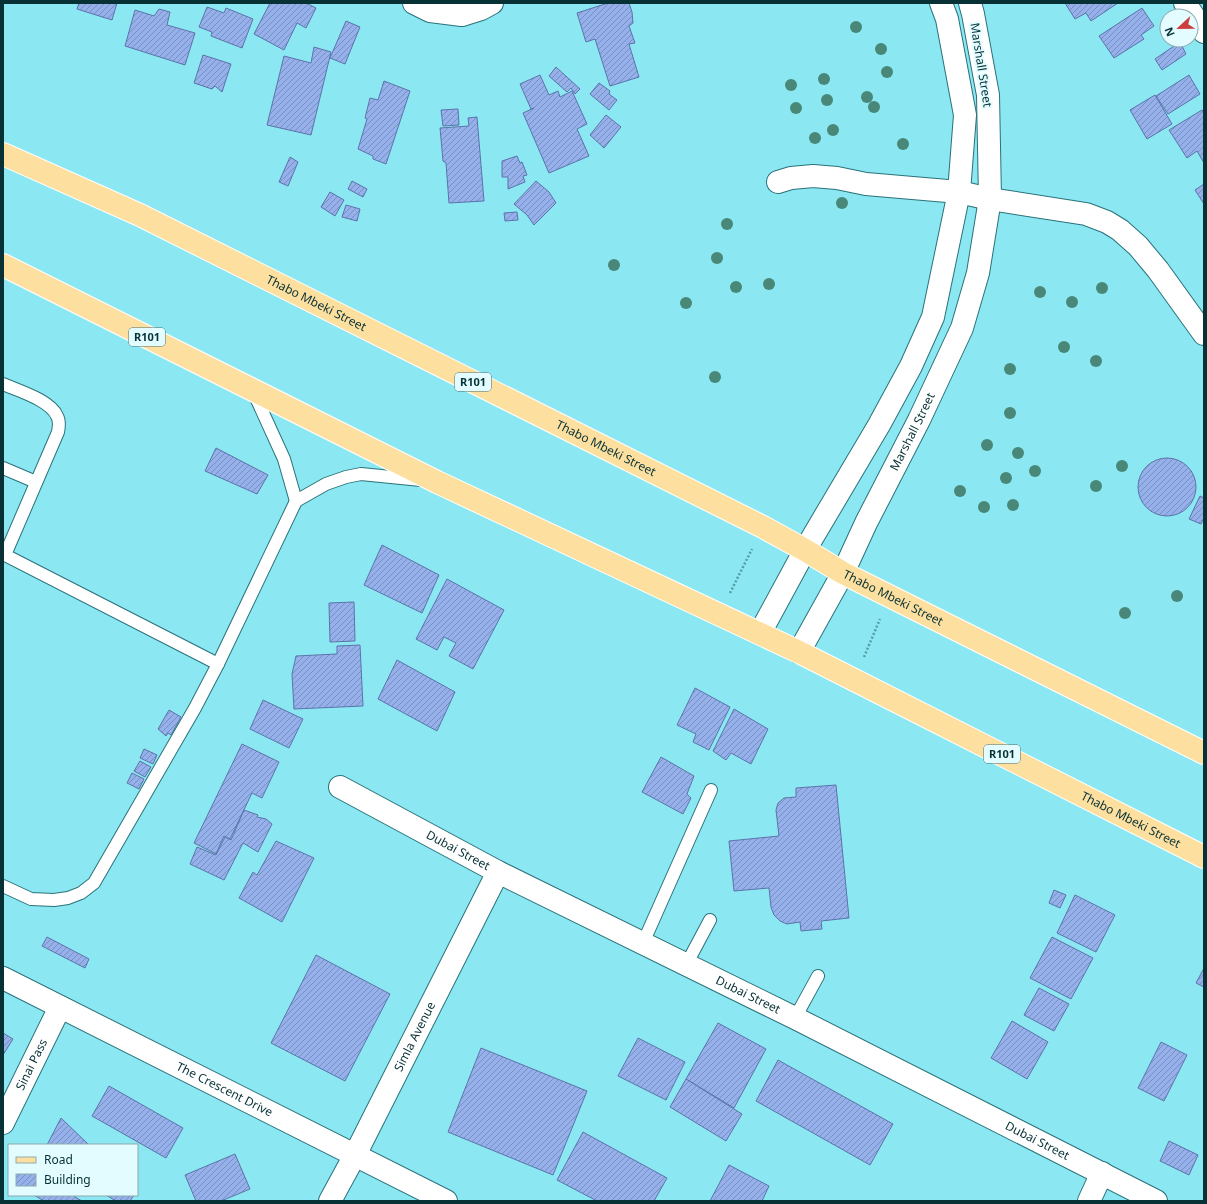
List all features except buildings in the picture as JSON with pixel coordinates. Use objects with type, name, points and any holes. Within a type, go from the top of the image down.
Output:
[{"type":"main road","name":"Thabo Mbeki Street","points":[[3,154],[140,215],[763,527],[843,573],[1204,753]]},
{"type":"main road","name":"Thabo Mbeki Street","points":[[3,265],[436,482],[760,633],[855,679],[1204,857]]},
{"type":"street","points":[[414,3],[430,11],[462,15],[481,9],[492,3]]},
{"type":"street","name":"Marshall Street","points":[[760,633],[805,550],[879,425],[911,366],[933,317],[959,192],[965,115],[947,19],[941,3]]},
{"type":"street","name":"Marshall Street","points":[[799,652],[843,573],[866,522],[919,420],[962,328],[978,273],[990,199],[988,95],[970,3]]},
{"type":"street","points":[[1185,3],[1204,32]]},
{"type":"street","points":[[778,182],[791,178],[814,176],[838,178],[866,184],[959,192],[990,199],[1086,214],[1107,222],[1120,230],[1138,246],[1158,270],[1204,334]]},
{"type":"street","name":"Dubai Street","points":[[340,787],[498,872],[795,1018],[1156,1201]]},
{"type":"street","name":"Simla Avenue","points":[[330,1201],[355,1155],[498,872]]},
{"type":"street","name":"The Crescent Drive","points":[[3,978],[446,1201]]},
{"type":"street","name":"Sinai Pass","points":[[3,1123],[60,1007]]},
{"type":"street","points":[[1089,1201],[1102,1173]]},
{"type":"lane","points":[[3,384],[47,404],[58,416],[59,423],[58,432],[4,554],[218,664]]},
{"type":"lane","points":[[252,389],[284,459],[296,501]]},
{"type":"lane","points":[[3,468],[36,482]]},
{"type":"lane","points":[[3,886],[31,899],[54,900],[68,898],[81,893],[94,883],[195,708],[218,664],[296,501],[326,484],[346,477],[361,474],[436,482]]},
{"type":"lane","points":[[643,943],[712,790]]},
{"type":"lane","points":[[686,965],[710,920]]},
{"type":"lane","points":[[795,1018],[818,976]]},
{"type":"path","points":[[719,615],[763,527]]},
{"type":"path","points":[[855,679],[889,595]]}]
